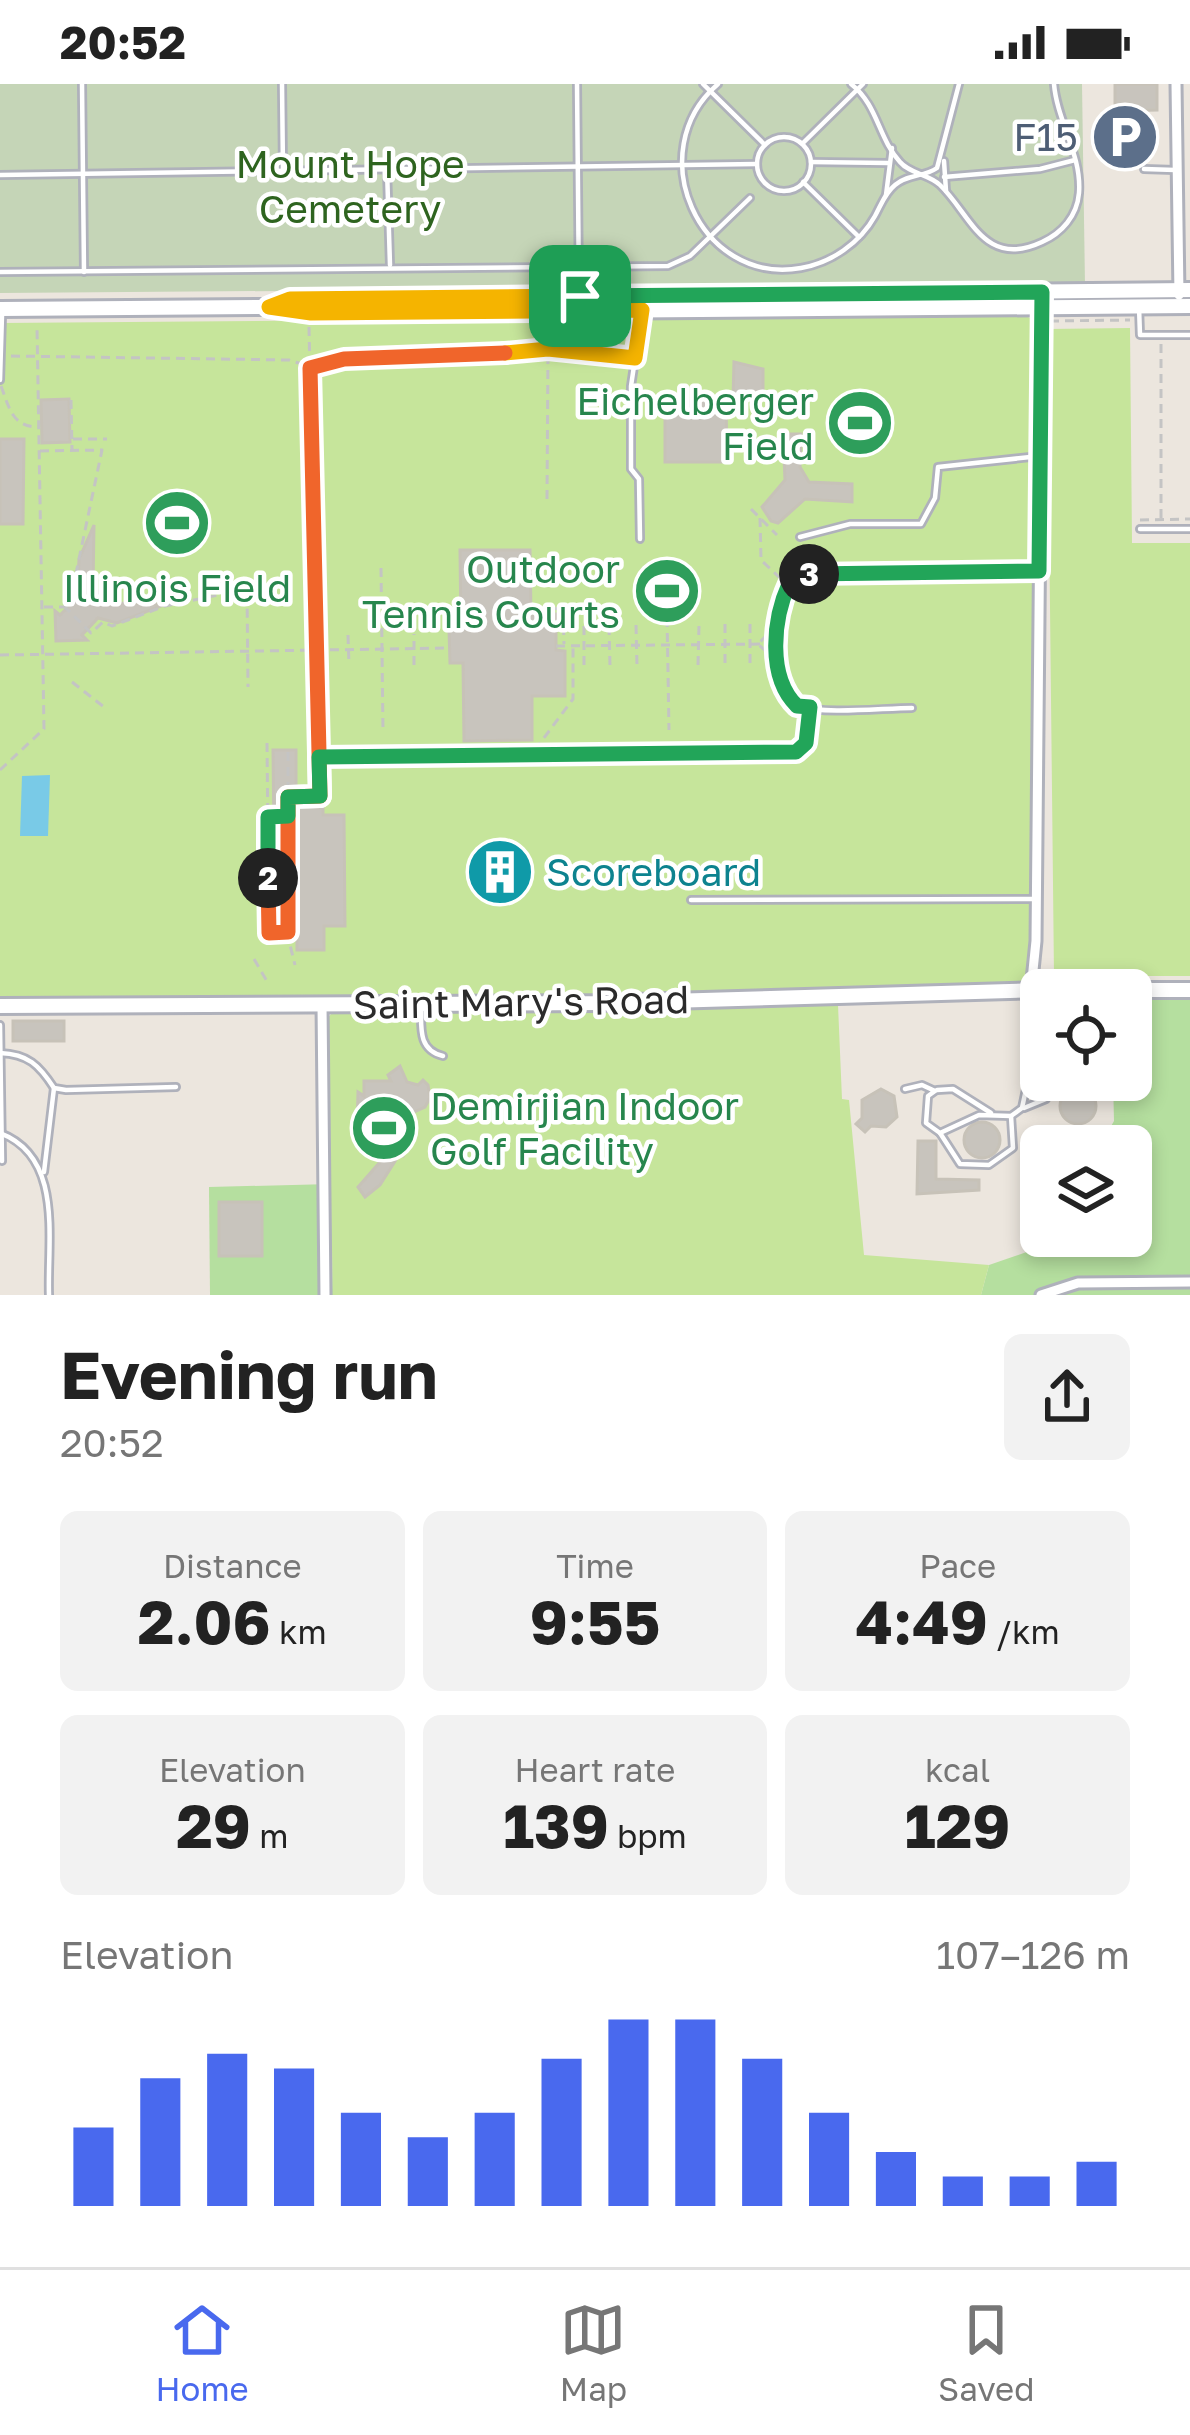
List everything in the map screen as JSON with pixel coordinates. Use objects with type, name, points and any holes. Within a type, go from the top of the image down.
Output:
[{"type":"main road","points":[[310,312],[580,296],[642,302]]},
{"type":"main road","points":[[1,309],[269,307],[310,312],[642,302],[1185,298]]},
{"type":"main road","points":[[1042,300],[1139,306],[1185,298]]},
{"type":"main road","name":"Saint Mary's Road","points":[[1152,990],[1190,990]]},
{"type":"main road","name":"Saint Mary's Road","points":[[0,1006],[421,1004],[1020,991]]},
{"type":"street","points":[[1176,84],[1185,298]]},
{"type":"street","points":[[1038,969],[1042,300]]},
{"type":"street","points":[[322,1005],[326,1295]]},
{"type":"street","points":[[1041,1295],[1078,1283],[1190,1282]]},
{"type":"lane","points":[[82,84],[84,272]]},
{"type":"lane","points":[[282,84],[283,170]]},
{"type":"lane","points":[[578,84],[580,296]]},
{"type":"lane","points":[[703,84],[765,145]]},
{"type":"lane","points":[[718,84],[693,113],[679,166],[685,197],[711,236],[745,260],[795,269],[839,253],[859,237],[900,181],[937,168],[944,155]]},
{"type":"lane","points":[[851,84],[860,87],[899,161],[938,183],[969,225],[995,245],[1032,247],[1064,227],[1076,207],[1079,177],[1054,84]]},
{"type":"lane","points":[[947,195],[944,155],[959,84]]},
{"type":"lane","points":[[802,144],[860,87]]},
{"type":"lane","points":[[787,137],[802,144],[811,163],[795,189],[777,190],[763,180],[757,164],[765,145],[787,137]]},
{"type":"lane","points":[[886,195],[892,148]]},
{"type":"lane","points":[[944,176],[1040,169],[1075,159]]},
{"type":"lane","points":[[811,163],[888,163]]},
{"type":"lane","points":[[0,175],[757,164]]},
{"type":"lane","points":[[387,169],[390,267]]},
{"type":"lane","points":[[1144,169],[1178,170]]},
{"type":"lane","points":[[803,182],[859,237]]},
{"type":"lane","points":[[0,272],[668,266],[690,256],[750,198]]},
{"type":"lane","points":[[640,538],[639,479],[631,469],[642,302]]},
{"type":"lane","points":[[1139,306],[1140,335],[1190,335]]},
{"type":"lane","points":[[0,382],[1,309]]},
{"type":"lane","points":[[800,537],[850,524],[921,524],[935,498],[938,466],[1040,456]]},
{"type":"lane","points":[[1141,529],[1190,529]]},
{"type":"lane","points":[[912,708],[810,707],[791,700],[778,666],[777,644],[782,600],[797,577],[1039,571]]},
{"type":"lane","points":[[319,757],[783,754],[806,743],[810,707]]},
{"type":"lane","points":[[691,900],[1036,899]]},
{"type":"lane","points":[[421,1004],[421,1037],[426,1047],[443,1056]]},
{"type":"lane","points":[[0,1025],[2,1161]]},
{"type":"lane","points":[[1,1053],[35,1062],[54,1088],[44,1172],[49,1295]]},
{"type":"lane","points":[[904,1089],[922,1085],[935,1091],[953,1090],[991,1113],[1012,1116],[1041,1101]]},
{"type":"lane","points":[[54,1088],[176,1087]]},
{"type":"lane","points":[[935,1091],[928,1096],[926,1123],[940,1133],[960,1164],[989,1165],[1013,1148],[1012,1116]]},
{"type":"lane","points":[[1022,1108],[1024,1101]]},
{"type":"lane","points":[[940,1133],[991,1113]]},
{"type":"lane","points":[[1,1133],[31,1153],[44,1172]]},
{"type":"path","points":[[288,797],[320,798],[310,312]]},
{"type":"path","points":[[1054,321],[1126,320]]},
{"type":"path","points":[[0,770],[44,729],[37,327]]},
{"type":"path","points":[[1161,344],[1161,519]]},
{"type":"path","points":[[548,349],[548,499]]},
{"type":"path","points":[[3,356],[289,360],[310,368],[344,359],[548,349],[635,358]]},
{"type":"path","points":[[0,382],[13,417],[25,427],[39,427]]},
{"type":"path","points":[[70,400],[72,450]]},
{"type":"path","points":[[71,439],[107,439]]},
{"type":"path","points":[[40,451],[102,450],[88,526],[65,607]]},
{"type":"path","points":[[751,509],[778,535]]},
{"type":"path","points":[[760,518],[761,560],[781,580]]},
{"type":"path","points":[[1141,520],[1190,519]]},
{"type":"path","points":[[666,558],[669,730]]},
{"type":"path","points":[[381,568],[383,732]]},
{"type":"path","points":[[43,608],[65,607],[91,633],[103,622],[112,626],[164,606],[247,589],[248,687]]},
{"type":"path","points":[[551,609],[563,608],[564,646]]},
{"type":"path","points":[[724,624],[724,665]]},
{"type":"path","points":[[750,624],[750,664]]},
{"type":"path","points":[[698,665],[699,625]]},
{"type":"path","points":[[584,626],[584,666]]},
{"type":"path","points":[[609,626],[610,666]]},
{"type":"path","points":[[636,626],[637,666]]},
{"type":"path","points":[[414,664],[415,634]]},
{"type":"path","points":[[758,644],[768,634]]},
{"type":"path","points":[[348,635],[350,665]]},
{"type":"path","points":[[758,644],[769,654]]},
{"type":"path","points":[[556,646],[777,644]]},
{"type":"path","points":[[530,756],[573,699],[573,645]]},
{"type":"path","points":[[0,655],[450,648]]},
{"type":"path","points":[[72,682],[104,707]]},
{"type":"path","points":[[268,743],[269,933],[288,932]]},
{"type":"path","points":[[288,752],[288,932],[295,965]]},
{"type":"path","points":[[254,959],[268,983]]},
{"type":"green space","name":"Mount Hope Cemetery","points":[[0,84],[1082,84],[1085,285],[0,293]]},
{"type":"green space","points":[[1031,318],[1037,339],[1031,968],[1020,969],[1020,986],[745,995],[0,1000],[0,323]]},
{"type":"green space","points":[[1130,328],[1132,543],[1190,543],[1190,976],[1152,976],[1152,969],[1054,969],[1047,329]]},
{"type":"green space","points":[[1152,999],[1190,999],[1190,1295],[981,1295],[989,1265],[1020,1254],[1152,1257],[1152,1125],[1112,1125],[1114,1101],[1152,1101]]},
{"type":"green space","points":[[838,1005],[842,1099],[849,1100],[864,1255],[989,1265],[981,1295],[333,1295],[327,1019],[331,1014]]},
{"type":"green space","points":[[331,1184],[333,1295],[210,1295],[209,1187]]},
{"type":"water","points":[[50,775],[48,836],[20,836],[22,776]]},
{"type":"building","points":[[1115,84],[1157,84],[1157,110],[1115,111]]},
{"type":"building","points":[[734,362],[763,369],[763,398],[733,398]]},
{"type":"building","points":[[69,399],[70,442],[42,443],[41,400]]},
{"type":"building","points":[[726,400],[727,462],[665,462],[665,401]]},
{"type":"building","points":[[783,434],[801,434],[800,467],[809,482],[852,484],[852,502],[805,499],[778,523],[771,521],[762,507],[785,480]]},
{"type":"building","points":[[0,439],[24,439],[23,524],[0,524]]},
{"type":"building","points":[[94,525],[93,587],[113,603],[166,604],[117,623],[98,618],[82,635],[87,640],[56,641],[55,611],[60,615],[77,598],[79,559]]},
{"type":"building","points":[[460,550],[530,550],[531,615],[556,614],[556,650],[565,651],[565,696],[532,696],[532,740],[464,741],[463,663],[450,663],[449,629],[461,629]]},
{"type":"building","points":[[273,750],[296,750],[296,799],[323,799],[323,815],[344,815],[345,926],[324,926],[324,950],[297,950],[297,927],[275,927]]},
{"type":"building","points":[[13,1021],[64,1021],[64,1041],[13,1041]]},
{"type":"building","name":"Demirjian Indoor Golf Facility","points":[[400,1066],[407,1082],[418,1085],[423,1080],[428,1085],[430,1098],[425,1107],[412,1113],[403,1156],[399,1155],[380,1185],[365,1197],[358,1187],[394,1146],[365,1146],[364,1131],[357,1132],[358,1092],[364,1096],[364,1081],[391,1081],[388,1075]]},
{"type":"building","points":[[881,1089],[894,1096],[897,1117],[886,1127],[871,1126],[865,1132],[856,1124],[862,1118],[862,1100]]},
{"type":"building","points":[[1061,1101],[1095,1101],[1094,1113],[1078,1124],[1066,1118],[1060,1106]]},
{"type":"building","points":[[982,1122],[994,1128],[1000,1140],[994,1152],[982,1158],[970,1152],[964,1140],[970,1128]]},
{"type":"building","points":[[918,1141],[936,1141],[936,1179],[979,1180],[979,1190],[917,1194]]},
{"type":"building","points":[[219,1202],[262,1202],[262,1256],[219,1256]]},
{"type":"place","name":"F15","points":[[1125,137]]},
{"type":"place","name":"Eichelberger Field","points":[[860,423]]},
{"type":"place","name":"Illinois Field","points":[[177,523]]},
{"type":"place","name":"Outdoor Tennis Courts","points":[[667,591]]},
{"type":"place","name":"Scoreboard","points":[[500,872]]},
{"type":"place","name":"Demirjian Indoor Golf Facility","points":[[384,1128]]},
{"type":"route","points":[[580,296],[290,299],[269,307],[290,313],[642,310],[635,358],[548,349],[344,359],[310,368],[319,757],[320,796],[288,797],[288,932],[269,933],[268,817],[288,816],[288,797],[320,796],[319,757],[796,752],[806,743],[810,707],[797,706],[784,687],[777,644],[782,600],[797,577],[1039,571],[1042,292],[580,296]]}]
